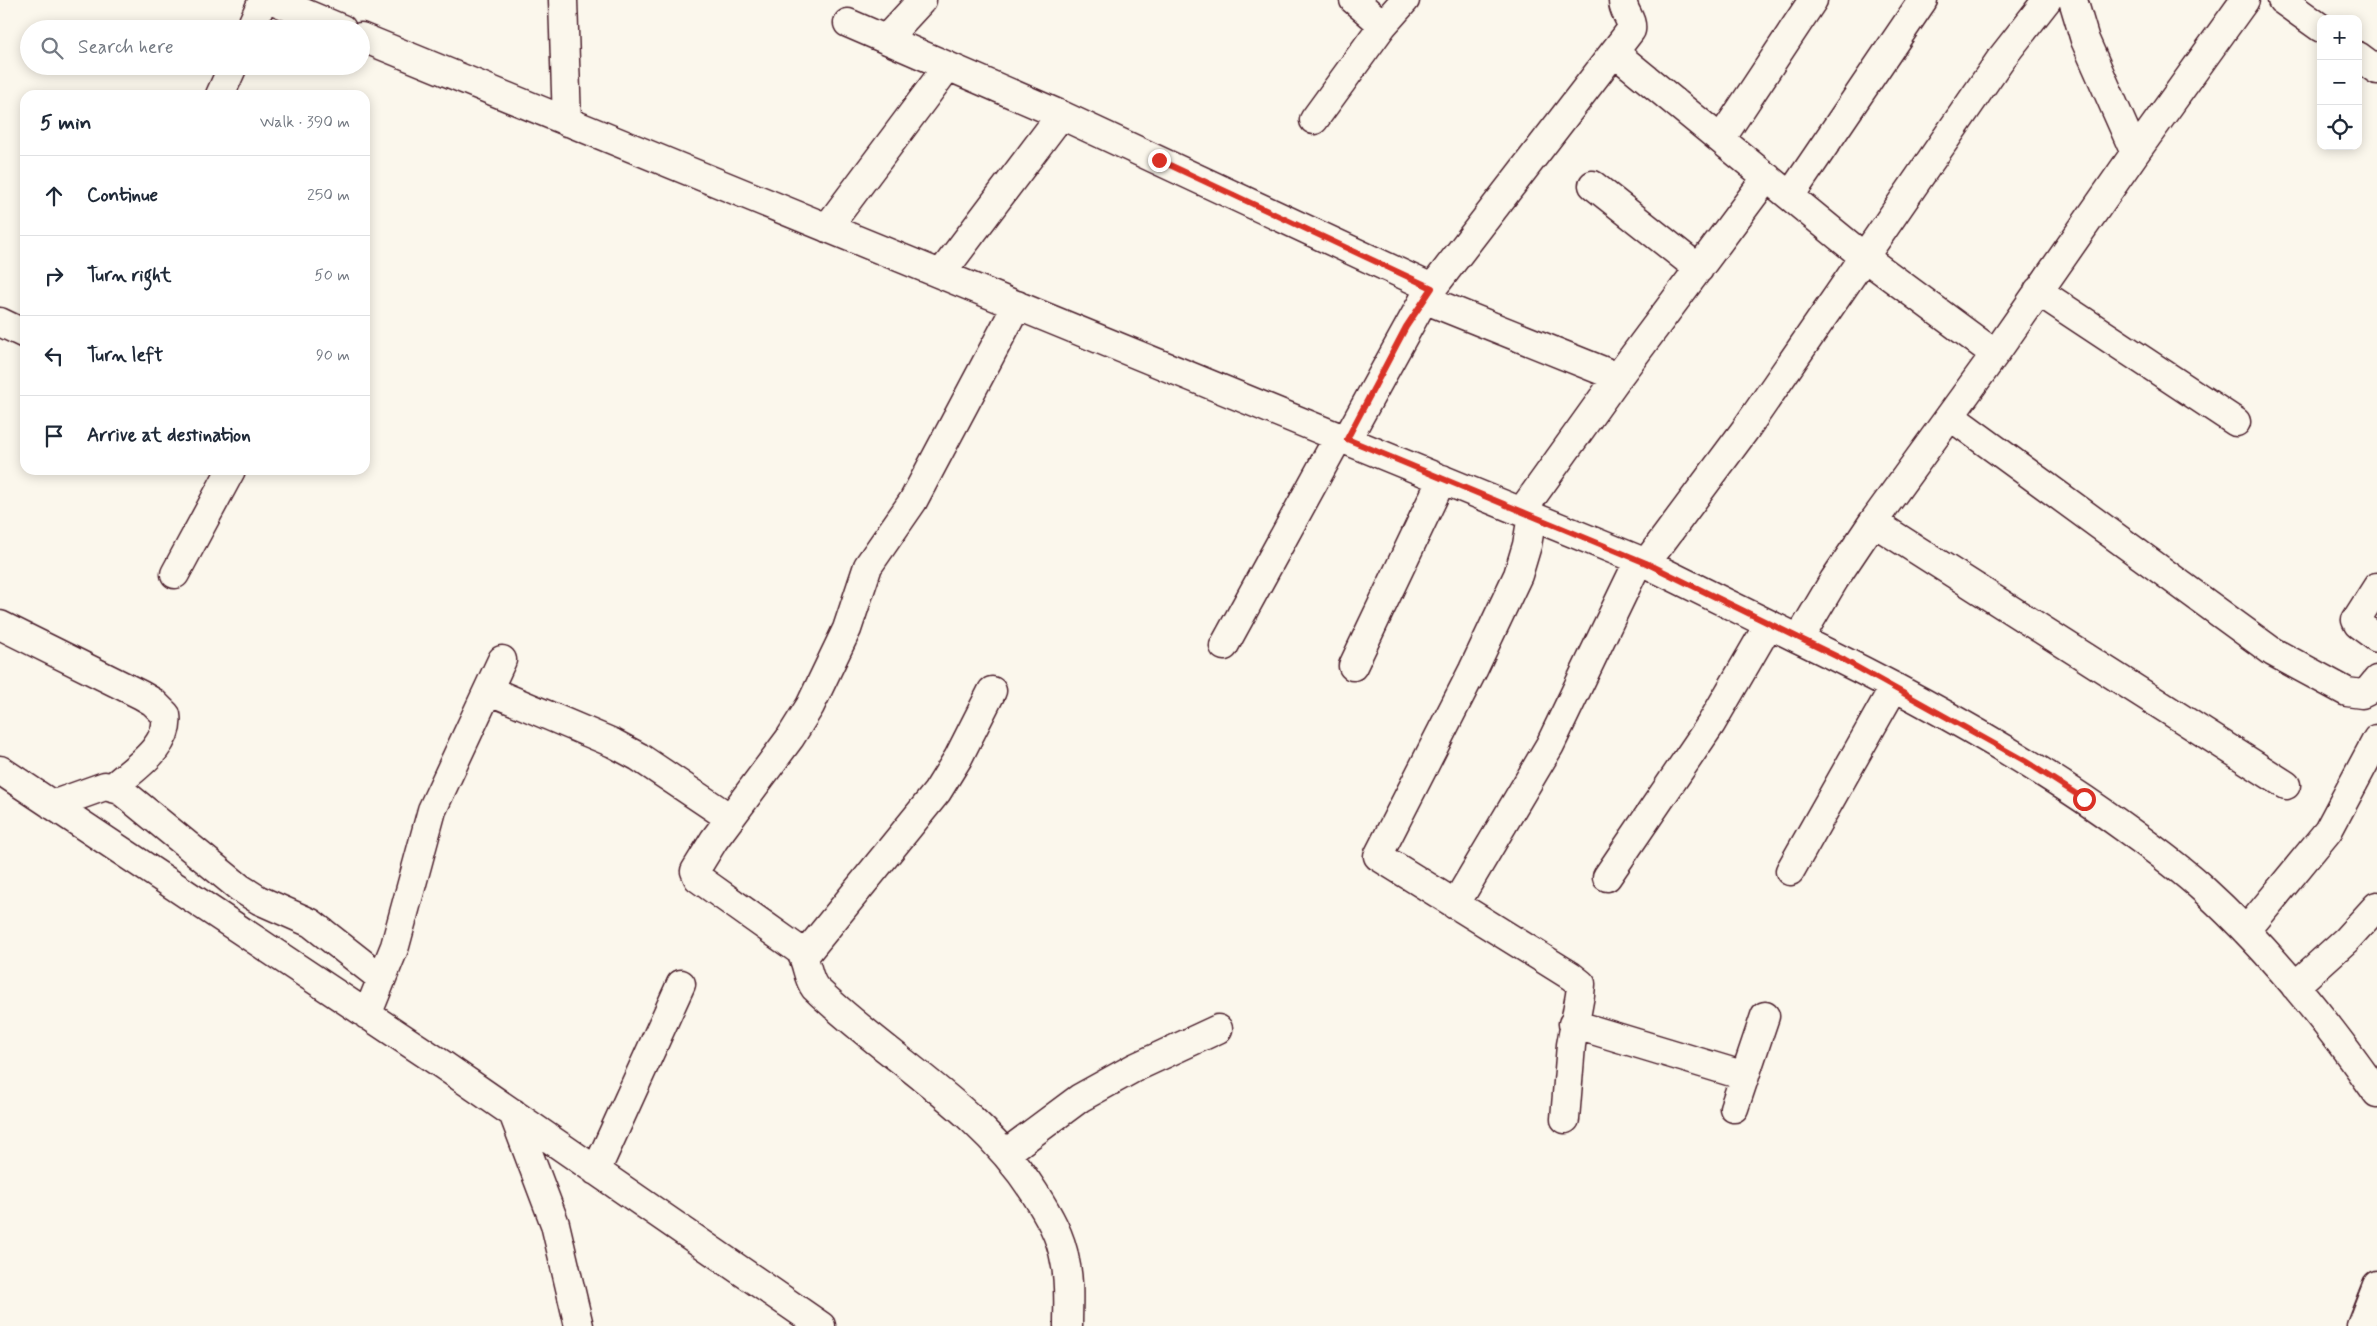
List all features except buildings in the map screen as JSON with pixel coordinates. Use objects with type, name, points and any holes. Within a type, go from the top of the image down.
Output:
[{"type":"street","points":[[254,20],[263,0]]},
{"type":"street","points":[[273,0],[321,20]]},
{"type":"street","points":[[563,0],[566,122]]},
{"type":"street","points":[[886,39],[922,0]]},
{"type":"street","points":[[1354,0],[1383,25]]},
{"type":"street","points":[[1314,120],[1383,25],[1405,0]]},
{"type":"street","points":[[1224,646],[1428,294],[1615,52],[1632,27],[1623,7],[1623,0]]},
{"type":"street","points":[[1721,140],[1813,0]]},
{"type":"street","points":[[1790,196],[1923,0]]},
{"type":"street","points":[[1455,905],[1550,745],[1643,561],[1745,430],[2000,60],[2047,0]]},
{"type":"street","points":[[2073,0],[2085,40],[2135,153]]},
{"type":"street","points":[[1799,639],[1834,580],[1873,522],[1995,354],[2135,153],[2245,0]]},
{"type":"street","points":[[2282,0],[2317,25]]},
{"type":"street","points":[[848,23],[1061,115],[1428,294],[1618,377]]},
{"type":"street","points":[[370,41],[1643,561],[1894,688],[2025,761],[2099,808],[2202,888],[2246,931],[2295,986],[2348,1052],[2377,1093]]},
{"type":"street","points":[[1615,52],[1864,256],[1995,354]]},
{"type":"street","points":[[2362,59],[2377,70]]},
{"type":"street","points":[[827,228],[948,66]]},
{"type":"street","points":[[222,90],[229,75]]},
{"type":"street","points":[[941,274],[1061,115]]},
{"type":"street","points":[[1565,1119],[1573,1024],[1580,995],[1578,980],[1455,905],[1382,859],[1378,854],[1473,670],[1518,575],[1527,546],[1527,514],[1618,377],[1767,177]]},
{"type":"street","points":[[1593,185],[1699,269]]},
{"type":"street","points":[[2038,292],[2236,422]]},
{"type":"street","points":[[1017,305],[913,501],[868,566],[847,629],[810,706],[790,738],[696,866],[696,874],[799,950],[804,956],[808,977],[815,988],[947,1097],[985,1130],[1006,1153],[1050,1216],[1060,1243],[1068,1282],[1068,1326]]},
{"type":"street","points":[[0,322],[20,332]]},
{"type":"street","points":[[1950,416],[2273,652],[2347,692],[2362,694],[2376,689]]},
{"type":"street","points":[[175,574],[228,475]]},
{"type":"street","points":[[1353,666],[1442,479]]},
{"type":"street","points":[[1873,522],[2286,785]]},
{"type":"street","points":[[2377,587],[2356,620],[2358,624],[2377,638]]},
{"type":"street","points":[[1607,877],[1712,724],[1769,624]]},
{"type":"street","points":[[0,625],[141,695],[153,702],[166,715],[167,730],[157,746],[113,787]]},
{"type":"street","points":[[367,1015],[395,946],[432,810],[502,660]]},
{"type":"street","points":[[1790,870],[1894,688]]},
{"type":"street","points":[[488,690],[639,757],[730,818]]},
{"type":"street","points":[[804,956],[937,792],[958,758],[992,692]]},
{"type":"street","points":[[2246,931],[2328,830],[2377,739]]},
{"type":"street","points":[[0,770],[513,1113],[820,1326]]},
{"type":"street","points":[[52,805],[94,788],[113,787],[130,797],[240,888],[259,900],[300,917],[321,929],[381,978]]},
{"type":"street","points":[[2295,986],[2346,940],[2377,906]]},
{"type":"street","points":[[596,1171],[682,984]]},
{"type":"street","points":[[1734,1108],[1765,1016]]},
{"type":"street","points":[[1573,1024],[1745,1076]]},
{"type":"street","points":[[1006,1153],[1080,1098],[1134,1068],[1218,1029]]},
{"type":"street","points":[[513,1113],[555,1224],[579,1326]]},
{"type":"street","points":[[2361,1326],[2377,1285]]},
{"type":"route","points":[[1159,160],[1432,288],[1406,327],[1347,439],[1646,563],[1844,660],[2025,761],[2084,799]]}]
